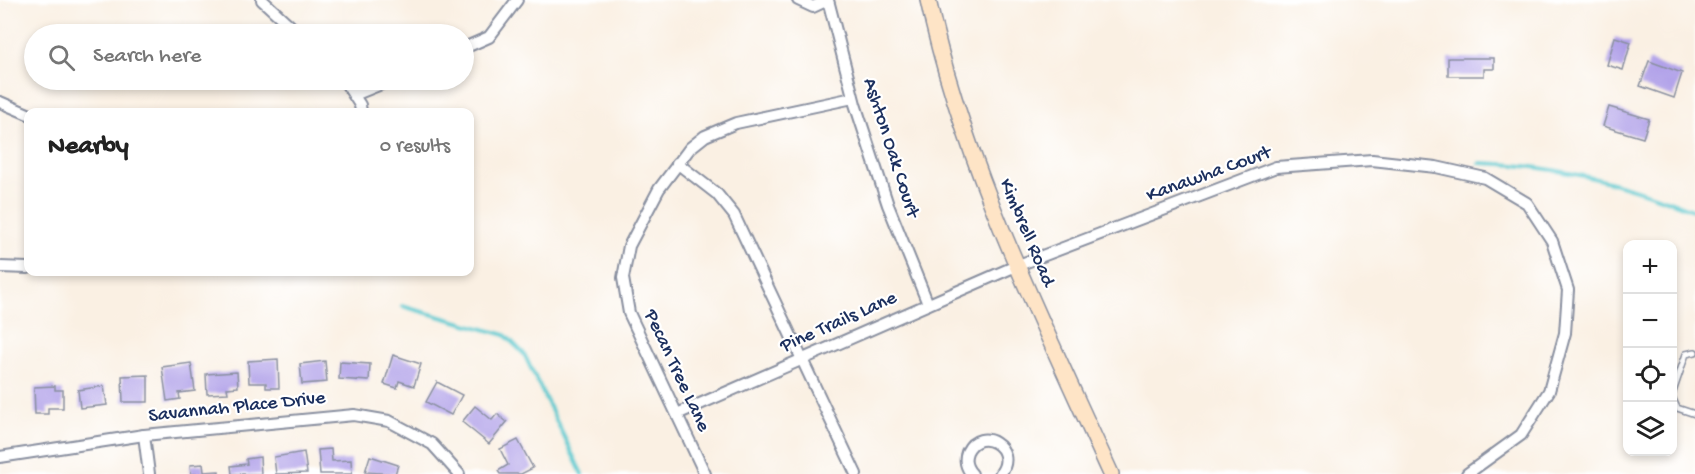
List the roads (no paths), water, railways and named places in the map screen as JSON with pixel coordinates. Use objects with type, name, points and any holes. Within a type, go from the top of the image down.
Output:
[{"type":"street","points":[[262,0],[288,24]]},
{"type":"street","points":[[474,44],[489,37],[517,0]]},
{"type":"street","name":"Ashton Oak Court","points":[[798,0],[813,7],[828,0],[853,98],[888,205],[928,304]]},
{"type":"street","name":"Kimbrell Road","points":[[928,0],[962,130],[1016,266],[1111,474]]},
{"type":"street","points":[[351,90],[359,108]]},
{"type":"street","points":[[354,95],[366,90]]},
{"type":"street","name":"Pecan Tree Lane","points":[[705,474],[629,313],[623,278],[629,246],[637,226],[677,163],[690,148],[719,129],[853,98]]},
{"type":"street","points":[[0,102],[24,112]]},
{"type":"street","name":"Kanawha Court","points":[[1016,266],[1276,167],[1372,160],[1436,167],[1485,178],[1527,203],[1552,241],[1568,290],[1567,311],[1565,333],[1549,391],[1521,435],[1467,474]]},
{"type":"street","points":[[677,163],[717,194],[731,210],[856,474]]},
{"type":"street","name":"Pine Trails Lane","points":[[676,414],[1016,266]]},
{"type":"street","points":[[0,267],[24,268]]},
{"type":"street","name":"Savannah Place Drive","points":[[0,457],[144,435],[354,415],[389,421],[432,444],[459,474]]},
{"type":"street","points":[[144,435],[149,474]]},
{"type":"street","points":[[972,474],[966,463],[968,450],[977,441],[983,439],[990,439],[1002,447],[1006,460],[1003,473]]},
{"type":"lane","points":[[1677,381],[1686,354],[1695,352]]},
{"type":"lane","points":[[1674,402],[1677,408],[1695,414]]},
{"type":"waterway","points":[[1480,163],[1535,167],[1589,177],[1643,192],[1695,211]]},
{"type":"waterway","points":[[402,306],[505,335],[524,354],[582,474]]}]
